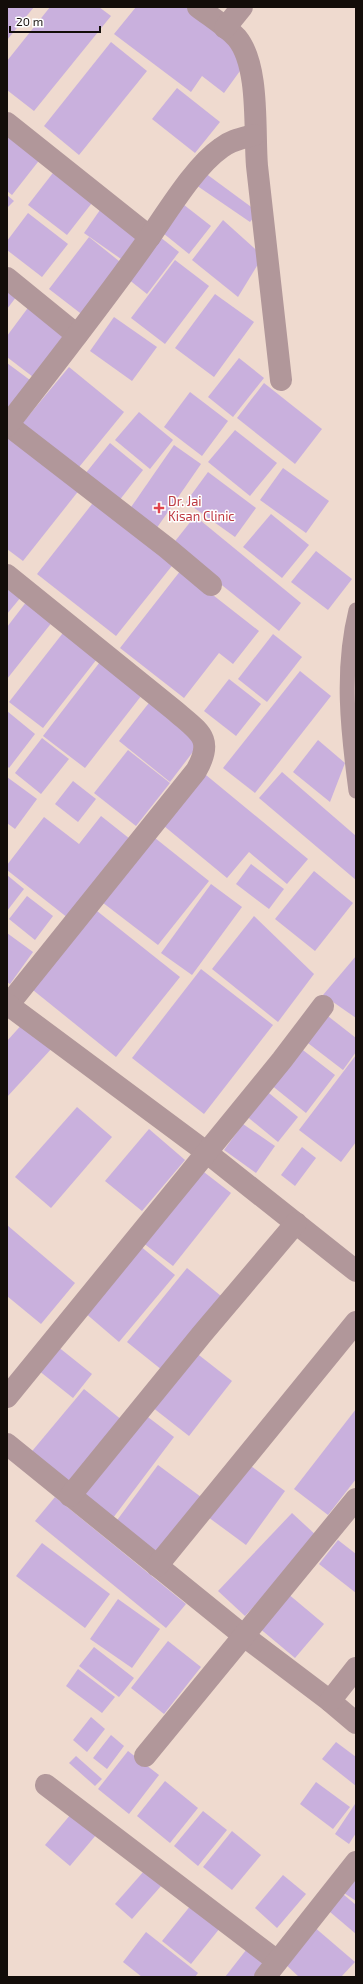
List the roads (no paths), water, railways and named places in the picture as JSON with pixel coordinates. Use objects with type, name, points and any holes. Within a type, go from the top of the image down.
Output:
[{"type":"street","points":[[198,7],[236,36],[246,54],[255,103],[254,135],[281,380]]},
{"type":"street","points":[[225,28],[242,7]]},
{"type":"street","points":[[7,123],[150,237]]},
{"type":"street","points":[[211,586],[167,548],[7,426],[77,335],[150,237],[168,210],[208,160],[221,147],[236,139],[254,135]]},
{"type":"street","points":[[7,278],[77,335]]},
{"type":"street","points":[[7,575],[196,729],[204,740],[205,752],[196,772],[7,1004],[206,1152],[356,1271]]},
{"type":"street","points":[[7,1397],[282,1060],[323,1006]]},
{"type":"street","points":[[70,1496],[202,1334],[296,1223]]},
{"type":"street","points":[[157,1566],[356,1322]]},
{"type":"street","points":[[7,1444],[244,1636],[330,1701],[356,1723]]},
{"type":"street","points":[[145,1756],[356,1499]]},
{"type":"street","points":[[330,1701],[356,1668]]},
{"type":"street","points":[[46,1785],[271,1969],[356,1862]]},
{"type":"lane","points":[[356,610],[347,664],[351,748],[356,791]]},
{"type":"place","name":"Dr. Jai Kisan Clinic","points":[[159,508]]}]
